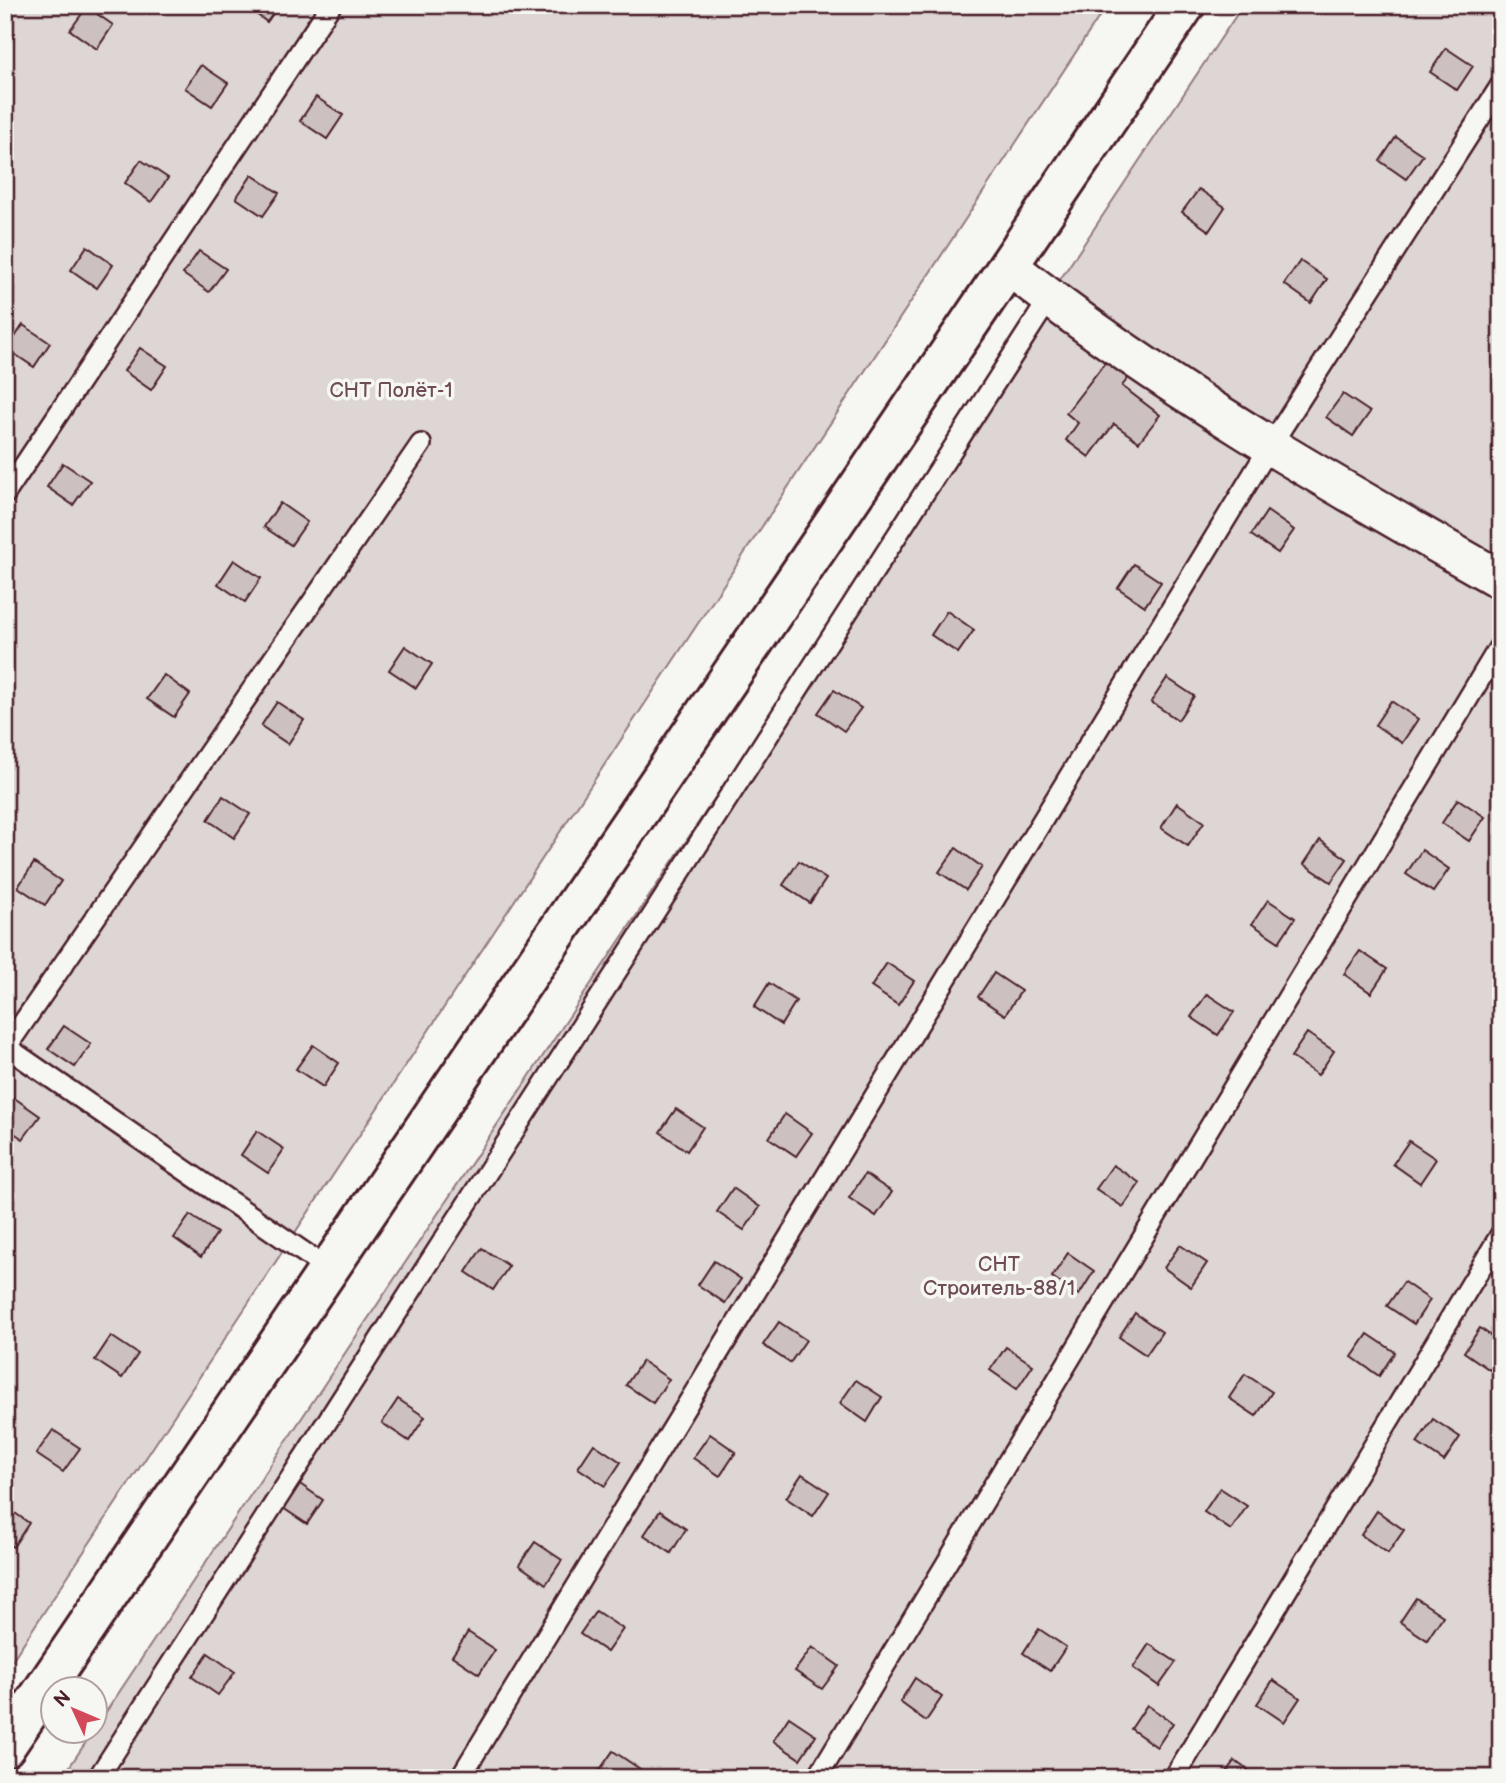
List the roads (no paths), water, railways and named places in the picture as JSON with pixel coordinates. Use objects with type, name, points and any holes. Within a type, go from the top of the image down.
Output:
[{"type":"street","points":[[5,1747],[1185,5]]},
{"type":"street","points":[[1010,267],[1049,299],[1269,448],[1501,580]]},
{"type":"lane","points":[[5,494],[331,5]]},
{"type":"lane","points":[[460,1778],[1269,448],[1501,85]]},
{"type":"lane","points":[[108,1778],[101,1773],[1049,299]]},
{"type":"lane","points":[[328,1269],[6,1047],[422,444]]},
{"type":"lane","points":[[817,1778],[1501,644]]},
{"type":"lane","points":[[1174,1778],[1501,1234]]},
{"type":"park label","name":"СНТ Полёт-1","points":[[391,390]]},
{"type":"park label","name":"СНТ Строитель-88/1","points":[[999,1276]]}]
